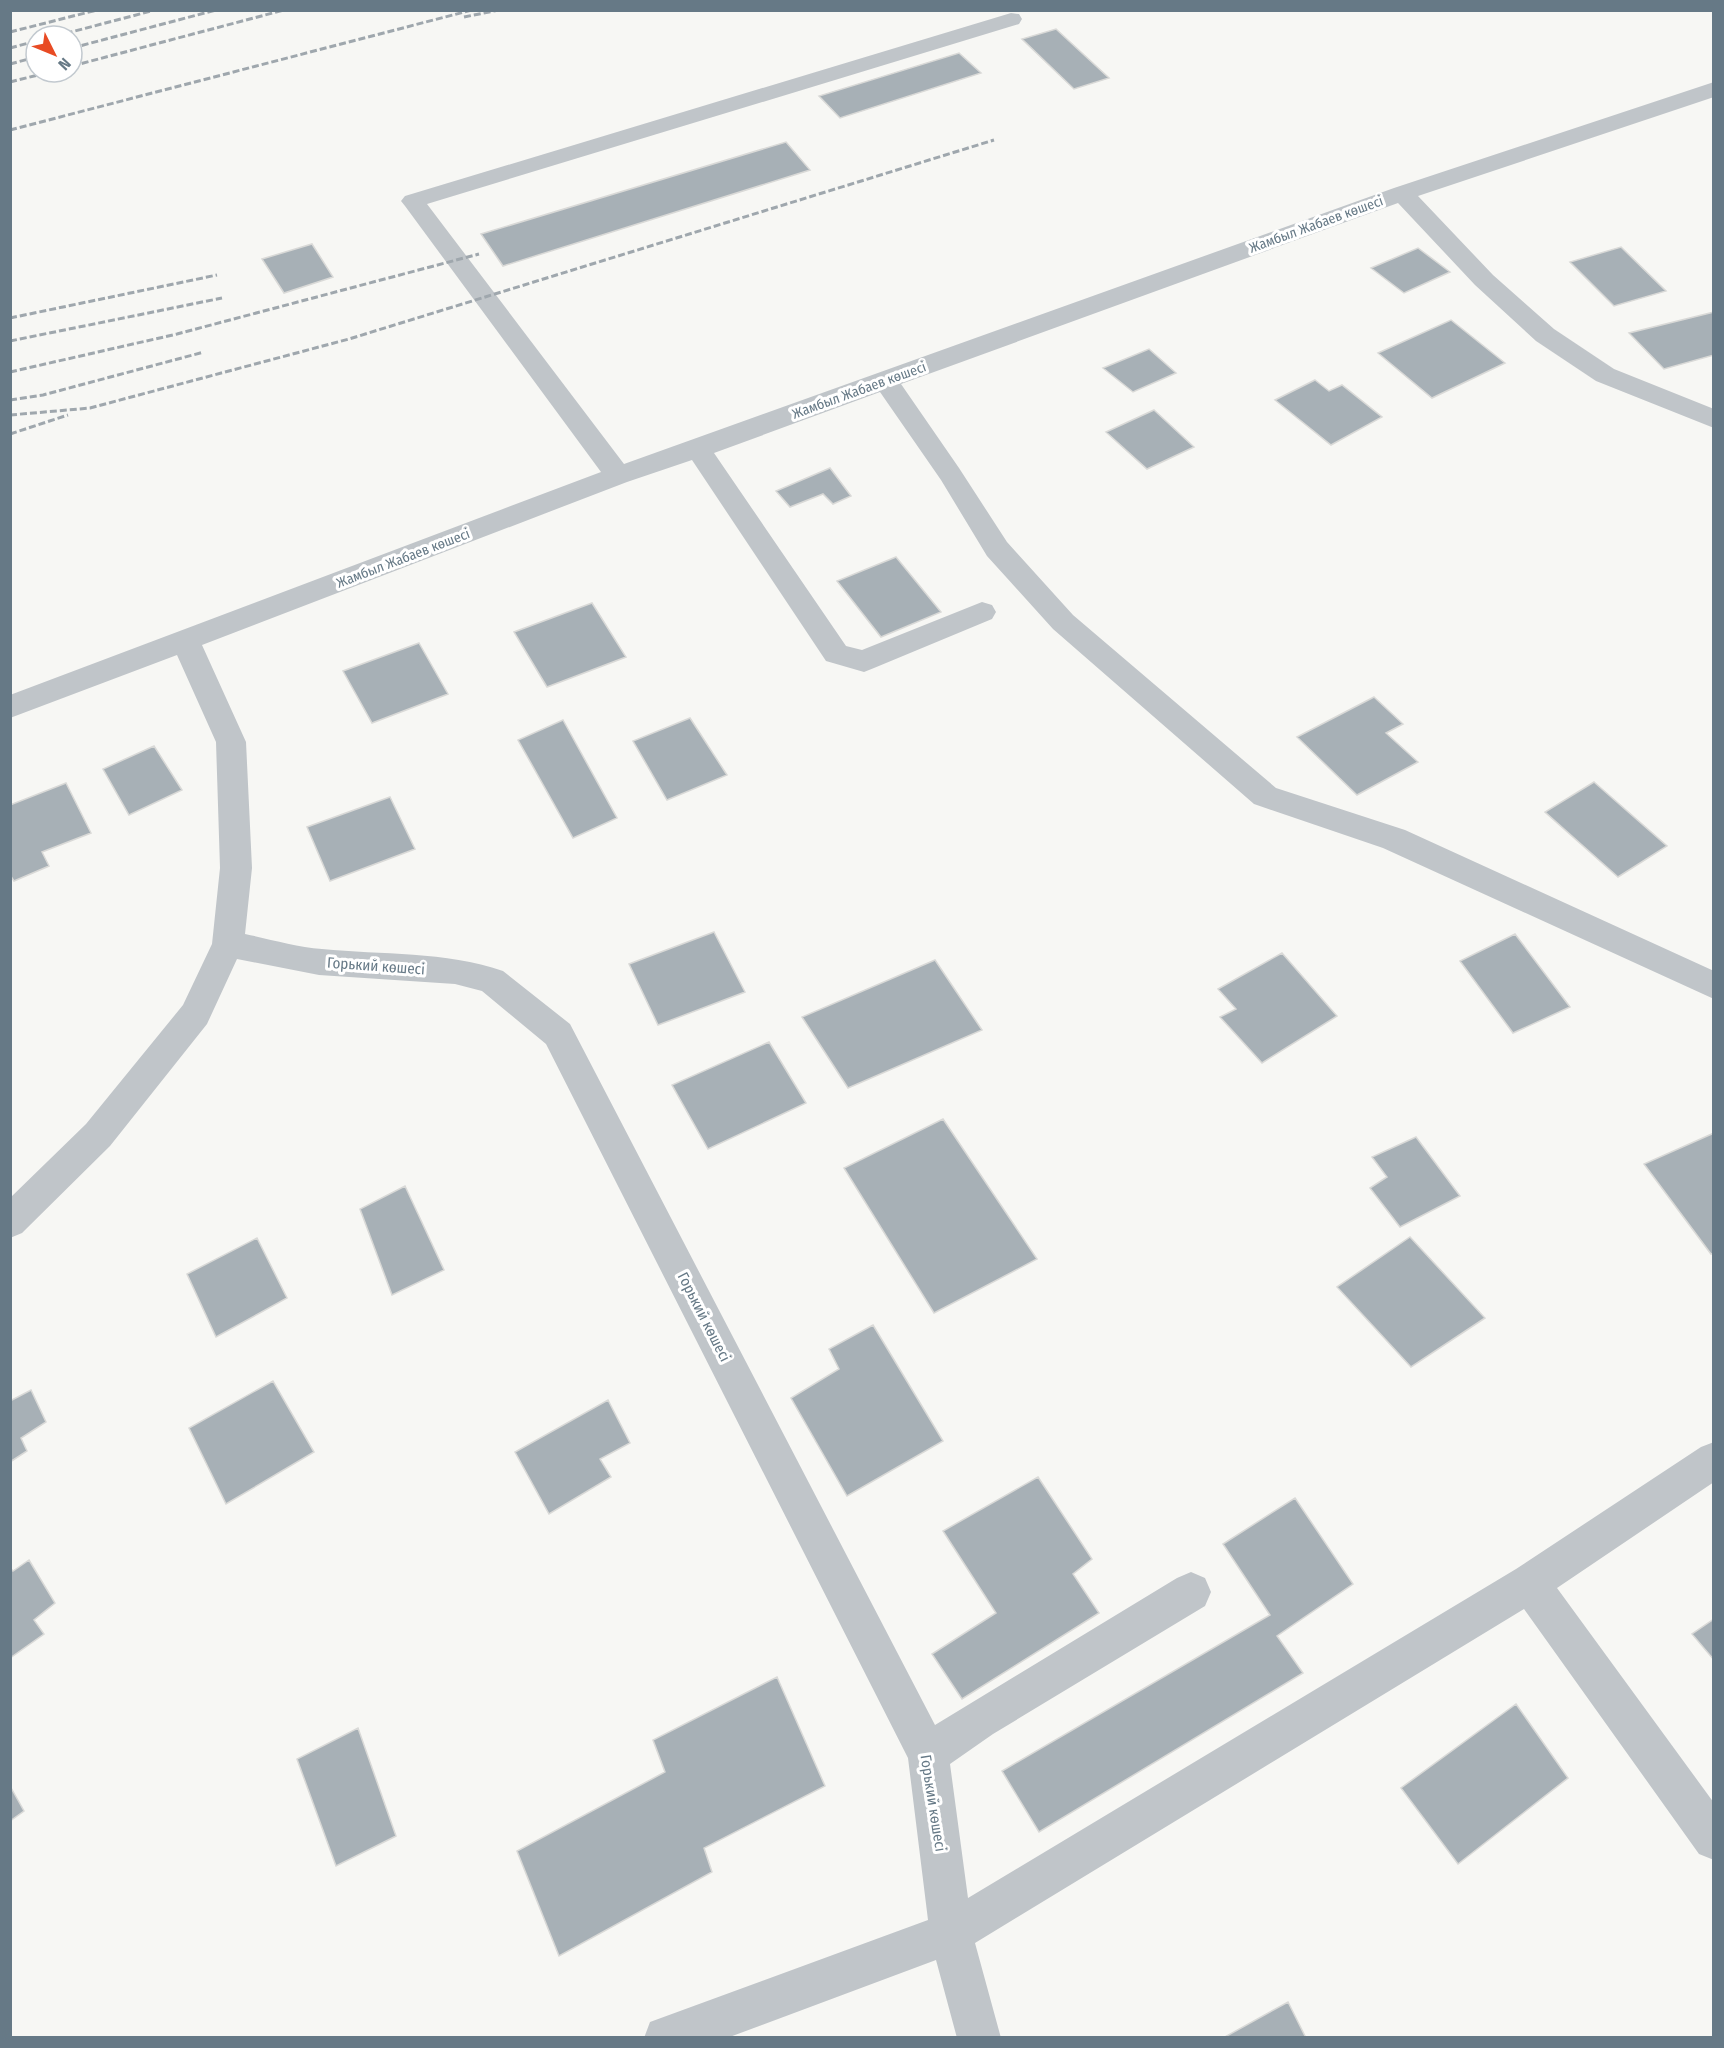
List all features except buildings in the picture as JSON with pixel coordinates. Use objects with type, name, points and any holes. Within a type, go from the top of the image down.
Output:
[{"type":"street","points":[[618,476],[413,201],[1011,19]]},
{"type":"street","name":"Жамбыл Жабаев көшесі","points":[[10,707],[618,476],[1402,193],[1713,89]]},
{"type":"street","points":[[1402,193],[1484,280],[1545,335],[1605,375],[1713,418]]},
{"type":"street","points":[[885,380],[950,474],[997,549],[1063,622],[1265,796],[1394,839],[1713,986]]},
{"type":"street","points":[[698,449],[836,654],[864,661],[982,612]]},
{"type":"street","points":[[10,1222],[98,1135],[195,1014],[228,944],[236,868],[231,742],[186,642]]},
{"type":"street","name":"Горький көшесі","points":[[228,944],[319,962],[455,971],[492,980],[558,1034],[928,1754],[951,1933],[979,2037]]},
{"type":"street","points":[[666,2037],[951,1933],[1530,1583],[1713,1460]]},
{"type":"street","points":[[1530,1583],[1713,1839]]},
{"type":"street","points":[[928,1754],[979,1720],[1191,1592]]},
{"type":"railway","points":[[10,32],[97,10]]},
{"type":"railway","points":[[84,29],[155,10]]},
{"type":"railway","points":[[84,45],[216,10]]},
{"type":"railway","points":[[84,63],[284,10]]},
{"type":"railway","points":[[10,130],[472,10]]},
{"type":"railway","points":[[464,17],[499,10]]},
{"type":"railway","points":[[10,48],[24,44]]},
{"type":"railway","points":[[10,64],[24,60]]},
{"type":"railway","points":[[10,82],[24,78]]},
{"type":"railway","points":[[10,415],[90,408],[349,339],[994,140]]},
{"type":"railway","points":[[10,372],[177,334],[479,254]]},
{"type":"railway","points":[[10,318],[217,275]]},
{"type":"railway","points":[[10,341],[222,298]]},
{"type":"railway","points":[[10,400],[43,395],[204,352]]},
{"type":"railway","points":[[10,434],[68,415]]}]
